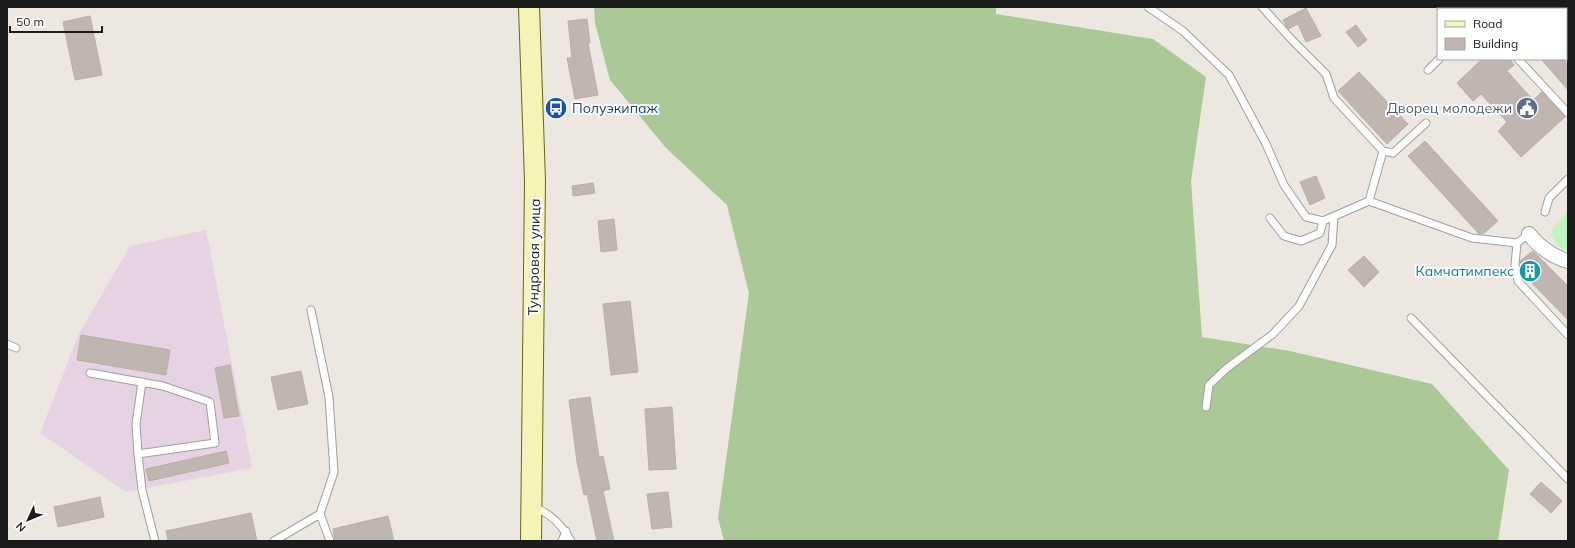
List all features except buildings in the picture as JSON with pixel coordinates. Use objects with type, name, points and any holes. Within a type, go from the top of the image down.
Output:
[{"type":"main road","name":"Тундровая улица","points":[[529,7],[535,181],[531,541]]},
{"type":"street","points":[[1529,234],[1535,242],[1559,259],[1568,261]]},
{"type":"lane","points":[[1148,7],[1183,32],[1229,75],[1266,144],[1284,185],[1306,217],[1324,221],[1369,201],[1472,238],[1517,243],[1529,234]]},
{"type":"lane","points":[[1262,7],[1326,74],[1334,98],[1383,151],[1394,153],[1426,123]]},
{"type":"lane","points":[[1428,70],[1438,60]]},
{"type":"lane","points":[[1519,60],[1568,113]]},
{"type":"lane","points":[[1369,201],[1383,151]]},
{"type":"lane","points":[[1545,212],[1549,198],[1568,179]]},
{"type":"lane","points":[[1206,407],[1209,386],[1226,368],[1273,334],[1299,306],[1332,245],[1334,216]]},
{"type":"lane","points":[[1270,218],[1284,236],[1301,241],[1320,233],[1324,221]]},
{"type":"lane","points":[[1517,243],[1515,265],[1518,281],[1568,335]]},
{"type":"lane","points":[[311,310],[329,397],[334,472],[320,514],[330,541]]},
{"type":"lane","points":[[1411,318],[1568,479]]},
{"type":"lane","points":[[7,344],[16,348]]},
{"type":"lane","points":[[90,373],[163,386],[210,402],[215,442],[138,454]]},
{"type":"lane","points":[[142,382],[136,424],[138,454],[142,490],[155,541]]},
{"type":"lane","points":[[532,508],[543,510],[566,531],[571,541]]},
{"type":"lane","points":[[274,541],[320,514]]},
{"type":"lane","points":[[562,541],[566,531]]},
{"type":"shaded area","points":[[206,230],[252,468],[126,492],[40,433],[79,334],[130,246]]},
{"type":"green space","points":[[594,7],[996,7],[996,14],[1153,39],[1206,77],[1191,181],[1202,337],[1290,351],[1432,384],[1509,470],[1498,541],[724,541],[718,518],[749,293],[727,205],[666,148],[610,80],[595,23]]},
{"type":"green space","points":[[1568,211],[1568,252],[1557,244],[1552,230]]},
{"type":"place","name":"Полуэкипаж","points":[[556,108]]},
{"type":"place","name":"Дворец молодежи","points":[[1527,108]]},
{"type":"place","name":"Камчатимпекс","points":[[1530,271]]}]
